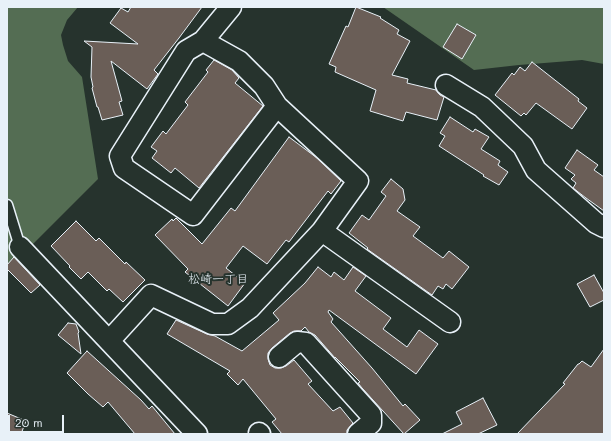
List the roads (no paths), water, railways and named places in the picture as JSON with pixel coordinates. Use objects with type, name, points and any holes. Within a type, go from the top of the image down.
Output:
[{"type":"street","points":[[231,7],[203,41],[186,51],[120,156],[124,168],[193,215],[277,106]]},
{"type":"street","points":[[109,341],[151,295],[212,324],[228,324],[250,308],[322,231],[358,181],[277,106],[264,86],[239,61],[203,41]]},
{"type":"street","points":[[446,85],[482,107],[523,146],[536,170],[596,223],[604,227]]},
{"type":"street","points":[[322,231],[450,322]]},
{"type":"street","points":[[20,247],[197,434]]},
{"type":"street","points":[[279,357],[297,342],[306,343],[371,415],[371,423],[358,434]]},
{"type":"lane","points":[[7,205],[20,247]]},
{"type":"district","name":"松崎一丁目","points":[[218,279]]}]
